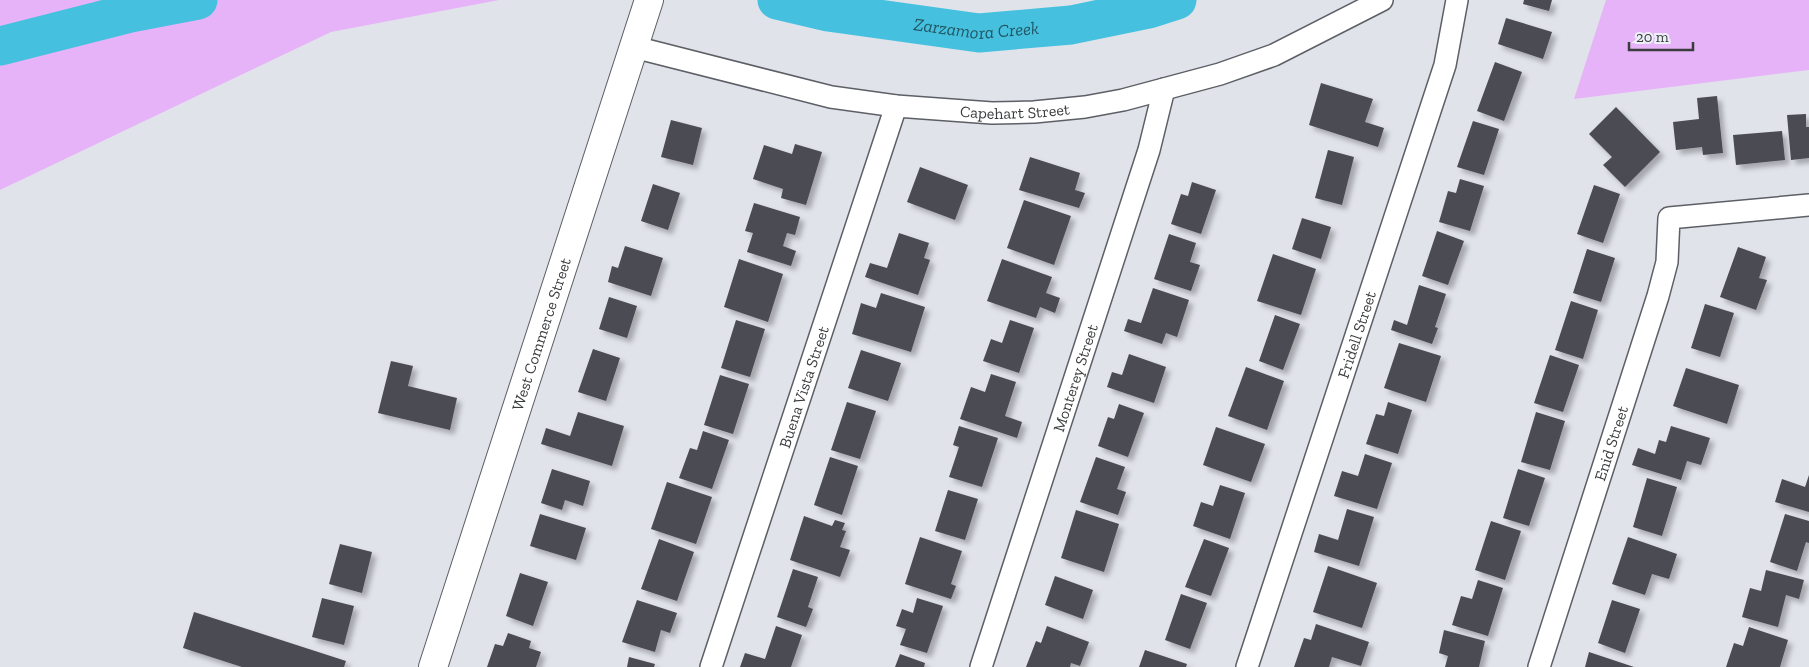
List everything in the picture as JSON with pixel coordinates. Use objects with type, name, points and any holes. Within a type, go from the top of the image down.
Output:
[{"type":"main road","name":"West Commerce Street","points":[[433,667],[647,8]]},
{"type":"street","name":"Capehart Street","points":[[634,46],[831,97],[896,106],[992,112],[1034,112],[1085,107],[1220,74],[1274,55],[1382,0]]},
{"type":"street","name":"Fridell Street","points":[[1247,667],[1445,65],[1457,0]]},
{"type":"street","name":"Monterey Street","points":[[981,667],[1149,150],[1164,89]]},
{"type":"street","name":"Buena Vista Street","points":[[711,667],[896,106]]},
{"type":"street","name":"Enid Street","points":[[1539,667],[1658,296],[1667,262],[1669,218],[1809,204]]},
{"type":"shaded area","points":[[0,0],[499,0],[331,32],[0,190]]},
{"type":"shaded area","points":[[1606,0],[1809,0],[1809,70],[1574,99]]},
{"type":"building","points":[[1524,0],[1552,0],[1549,11],[1523,4]]},
{"type":"building","points":[[1506,18],[1552,32],[1543,59],[1498,44]]},
{"type":"building","points":[[1495,62],[1522,72],[1504,121],[1477,111]]},
{"type":"building","points":[[1321,83],[1373,99],[1365,122],[1384,128],[1378,147],[1309,125]]},
{"type":"building","points":[[1717,96],[1723,153],[1703,155],[1702,147],[1676,150],[1673,122],[1699,119],[1697,98]]},
{"type":"building","points":[[1616,107],[1660,152],[1625,187],[1603,165],[1612,157],[1589,134]]},
{"type":"building","points":[[1806,114],[1806,127],[1809,127],[1809,158],[1791,160],[1787,115]]},
{"type":"building","points":[[671,120],[702,128],[693,165],[661,157]]},
{"type":"building","points":[[1473,121],[1499,129],[1484,175],[1457,167]]},
{"type":"building","points":[[1782,131],[1785,160],[1736,165],[1733,135]]},
{"type":"building","points":[[795,144],[822,152],[806,205],[781,198],[783,189],[753,179],[764,145],[792,154]]},
{"type":"building","points":[[1328,150],[1354,157],[1342,205],[1315,198]]},
{"type":"building","points":[[1030,157],[1080,173],[1075,190],[1085,193],[1079,208],[1019,190]]},
{"type":"building","points":[[920,167],[968,185],[955,220],[907,202]]},
{"type":"building","points":[[1460,179],[1484,186],[1470,231],[1439,222],[1448,191],[1456,193]]},
{"type":"building","points":[[1192,182],[1216,190],[1201,234],[1171,224],[1181,194],[1188,196]]},
{"type":"building","points":[[653,184],[680,193],[668,230],[641,221]]},
{"type":"building","points":[[1594,185],[1620,194],[1603,243],[1577,234]]},
{"type":"building","points":[[1024,200],[1071,216],[1054,265],[1007,248]]},
{"type":"building","points":[[754,203],[800,217],[795,235],[787,233],[783,246],[796,251],[791,266],[747,252],[753,233],[745,231]]},
{"type":"building","points":[[1302,218],[1331,227],[1321,259],[1292,249]]},
{"type":"building","points":[[1437,231],[1464,241],[1448,285],[1422,276]]},
{"type":"building","points":[[899,233],[929,243],[924,258],[930,260],[918,295],[865,277],[870,263],[887,268]]},
{"type":"building","points":[[1169,234],[1196,243],[1190,262],[1200,265],[1191,291],[1154,279]]},
{"type":"building","points":[[625,246],[663,258],[651,296],[608,282],[612,266],[618,268]]},
{"type":"building","points":[[1738,247],[1766,257],[1759,278],[1767,280],[1756,310],[1720,297]]},
{"type":"building","points":[[1587,249],[1615,258],[1601,302],[1573,293]]},
{"type":"building","points":[[1273,254],[1316,269],[1301,315],[1257,301]]},
{"type":"building","points":[[739,259],[783,274],[768,322],[724,307]]},
{"type":"building","points":[[1002,259],[1052,277],[1046,293],[1060,298],[1055,313],[1040,307],[1036,318],[987,301]]},
{"type":"building","points":[[1419,285],[1446,294],[1435,327],[1438,328],[1432,344],[1391,330],[1394,320],[1407,325]]},
{"type":"building","points":[[1153,288],[1189,300],[1177,337],[1166,333],[1162,344],[1124,331],[1128,319],[1141,323]]},
{"type":"building","points":[[881,293],[925,307],[911,352],[852,334],[861,303],[876,308]]},
{"type":"building","points":[[609,297],[637,306],[627,338],[599,329]]},
{"type":"building","points":[[1571,301],[1598,310],[1583,359],[1555,350]]},
{"type":"building","points":[[1705,304],[1734,313],[1720,357],[1691,348]]},
{"type":"building","points":[[1275,315],[1300,324],[1283,370],[1259,361]]},
{"type":"building","points":[[736,320],[765,329],[750,377],[721,368]]},
{"type":"building","points":[[1010,320],[1034,328],[1019,373],[983,361],[991,339],[1002,343]]},
{"type":"building","points":[[1399,343],[1441,356],[1426,402],[1384,388]]},
{"type":"building","points":[[593,349],[620,358],[606,401],[578,392]]},
{"type":"building","points":[[861,350],[901,363],[888,401],[848,388]]},
{"type":"building","points":[[1129,354],[1166,367],[1154,403],[1107,387],[1112,372],[1122,375]]},
{"type":"building","points":[[1550,355],[1579,365],[1563,412],[1534,403]]},
{"type":"building","points":[[391,361],[413,366],[408,386],[457,398],[450,430],[378,413]]},
{"type":"building","points":[[1246,367],[1284,381],[1267,430],[1228,416]]},
{"type":"building","points":[[1686,368],[1739,385],[1727,424],[1673,406]]},
{"type":"building","points":[[991,374],[1016,382],[1005,416],[1022,422],[1017,438],[960,419],[971,387],[985,392]]},
{"type":"building","points":[[720,375],[749,384],[733,434],[704,425]]},
{"type":"building","points":[[847,402],[876,411],[860,459],[831,450]]},
{"type":"building","points":[[1388,402],[1412,410],[1398,454],[1366,444],[1376,414],[1384,416]]},
{"type":"building","points":[[1119,404],[1144,413],[1128,457],[1098,446],[1108,417],[1114,419]]},
{"type":"building","points":[[578,412],[624,426],[612,466],[541,444],[546,428],[570,436]]},
{"type":"building","points":[[1536,412],[1565,421],[1550,470],[1521,462]]},
{"type":"building","points":[[959,426],[998,438],[982,487],[949,477],[959,447],[953,445]]},
{"type":"building","points":[[1671,426],[1710,438],[1701,465],[1687,461],[1681,480],[1632,465],[1638,448],[1655,454],[1659,440],[1666,442]]},
{"type":"building","points":[[1216,427],[1265,444],[1251,482],[1203,465]]},
{"type":"building","points":[[703,431],[729,440],[712,489],[679,478],[690,448],[697,450]]},
{"type":"building","points":[[1365,454],[1392,463],[1377,509],[1334,496],[1342,471],[1358,476]]},
{"type":"building","points":[[830,457],[858,466],[842,515],[814,505]]},
{"type":"building","points":[[1096,457],[1125,467],[1117,489],[1126,492],[1118,515],[1080,502]]},
{"type":"building","points":[[552,469],[590,481],[583,506],[565,500],[562,510],[541,503]]},
{"type":"building","points":[[1518,469],[1545,478],[1529,526],[1503,518]]},
{"type":"building","points":[[1809,475],[1809,512],[1775,502],[1782,479],[1805,487]]},
{"type":"building","points":[[1647,478],[1677,487],[1662,536],[1633,527]]},
{"type":"building","points":[[667,482],[712,497],[696,544],[651,529]]},
{"type":"building","points":[[1220,485],[1245,493],[1230,539],[1193,526],[1201,502],[1213,506]]},
{"type":"building","points":[[948,490],[978,499],[965,540],[935,531]]},
{"type":"building","points":[[1347,509],[1374,517],[1359,566],[1314,552],[1319,534],[1338,540]]},
{"type":"building","points":[[1076,510],[1119,524],[1104,572],[1061,558]]},
{"type":"building","points":[[540,514],[586,528],[576,560],[530,546]]},
{"type":"building","points":[[1785,514],[1809,521],[1809,543],[1806,542],[1797,571],[1770,562]]},
{"type":"building","points":[[804,516],[832,526],[835,520],[845,523],[842,530],[846,531],[840,547],[850,550],[840,577],[790,560]]},
{"type":"building","points":[[1491,521],[1521,531],[1505,580],[1475,570]]},
{"type":"building","points":[[920,537],[962,551],[951,584],[956,586],[951,599],[905,584]]},
{"type":"building","points":[[1628,537],[1677,554],[1669,579],[1652,574],[1645,595],[1612,584]]},
{"type":"building","points":[[659,539],[694,552],[677,601],[641,589]]},
{"type":"building","points":[[1204,539],[1229,548],[1211,596],[1185,587]]},
{"type":"building","points":[[340,544],[372,552],[362,593],[329,584]]},
{"type":"building","points":[[1328,566],[1377,583],[1362,628],[1313,612]]},
{"type":"building","points":[[793,569],[818,577],[808,607],[813,609],[806,627],[777,617]]},
{"type":"building","points":[[1766,570],[1804,580],[1799,599],[1786,595],[1778,627],[1742,617],[1750,588],[1761,591]]},
{"type":"building","points":[[520,573],[548,582],[533,626],[506,616]]},
{"type":"building","points":[[1055,576],[1093,590],[1083,619],[1045,605]]},
{"type":"building","points":[[1478,580],[1503,588],[1488,636],[1452,625],[1461,596],[1472,599]]},
{"type":"building","points":[[1181,594],[1207,603],[1190,649],[1165,640]]},
{"type":"building","points":[[322,598],[354,606],[344,645],[312,637]]},
{"type":"building","points":[[917,598],[943,606],[927,653],[900,645],[906,629],[896,626],[902,609],[913,613]]},
{"type":"building","points":[[637,600],[677,613],[670,633],[661,630],[655,652],[622,642]]},
{"type":"building","points":[[1612,600],[1640,609],[1625,653],[1598,643]]},
{"type":"building","points":[[194,612],[346,661],[344,667],[242,667],[183,648]]},
{"type":"building","points":[[1316,624],[1369,642],[1361,666],[1332,657],[1329,667],[1294,667],[1304,638],[1311,640]]},
{"type":"building","points":[[776,626],[802,635],[791,667],[740,667],[745,653],[765,659]]},
{"type":"building","points":[[1047,626],[1089,642],[1080,666],[1071,663],[1070,667],[1026,667],[1036,641],[1041,643]]},
{"type":"building","points":[[1749,627],[1788,640],[1780,667],[1726,667],[1734,643],[1743,646]]},
{"type":"building","points":[[1444,630],[1485,641],[1479,667],[1445,667],[1448,656],[1439,653]]},
{"type":"building","points":[[508,633],[531,641],[529,648],[541,652],[536,667],[487,667],[495,644],[503,646]]},
{"type":"building","points":[[1145,650],[1187,664],[1186,667],[1139,667]]},
{"type":"building","points":[[1589,652],[1634,667],[1585,667]]},
{"type":"building","points":[[900,654],[925,663],[924,667],[895,667]]},
{"type":"building","points":[[629,657],[655,664],[654,667],[627,667]]},
{"type":"waterway","name":"Zarzamora Creek","points":[[0,46],[130,13],[198,0]]},
{"type":"waterway","name":"Zarzamora Creek","points":[[777,0],[828,12],[979,33],[1071,25],[1149,9],[1177,0]]}]
